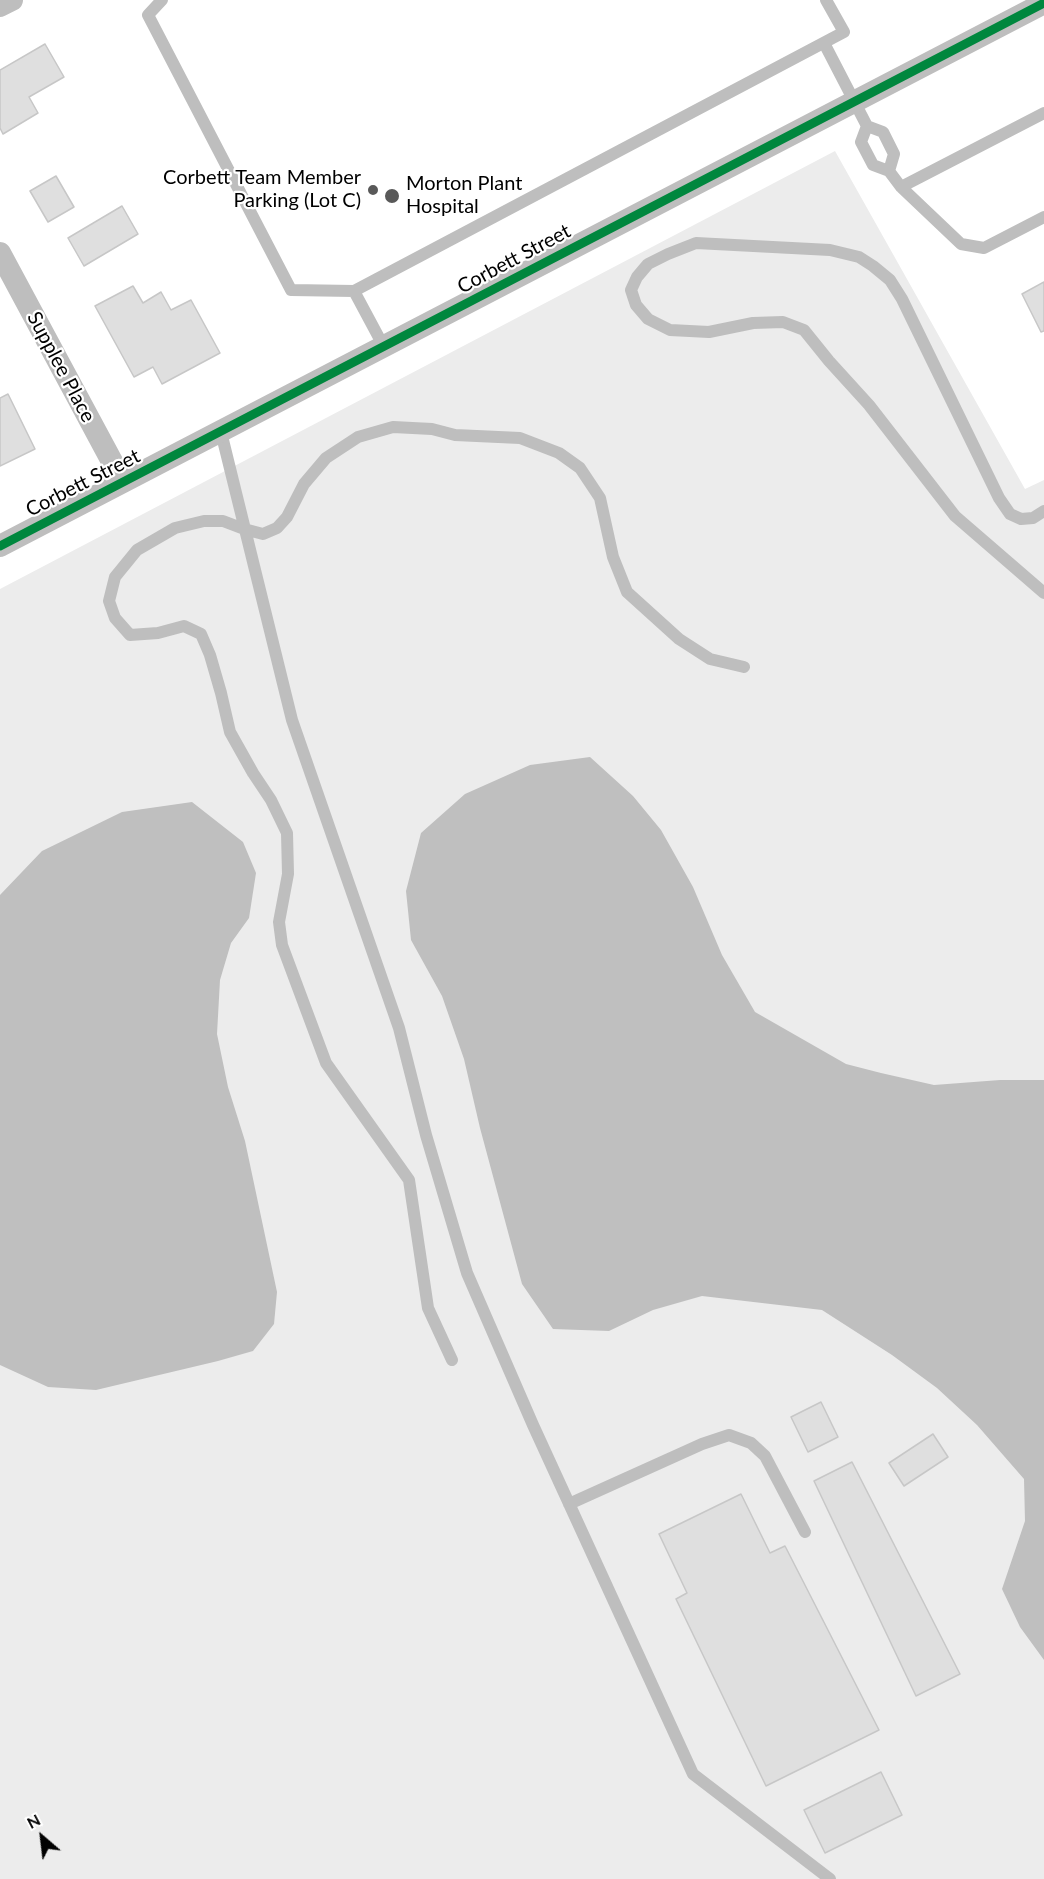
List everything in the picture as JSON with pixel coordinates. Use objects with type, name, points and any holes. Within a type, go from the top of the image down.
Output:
[{"type":"street","points":[[0,6],[12,0]]},
{"type":"street","name":"Corbett Street","points":[[0,546],[1044,3]]},
{"type":"street","name":"Supplee Place","points":[[0,253],[123,482]]},
{"type":"lane","points":[[162,0],[148,15],[291,290],[354,291],[843,32],[826,0]]},
{"type":"lane","points":[[824,43],[867,126],[884,132],[894,154],[889,171]]},
{"type":"lane","points":[[901,187],[1044,113]]},
{"type":"lane","points":[[867,126],[861,142],[873,165],[889,171],[901,187],[961,244],[984,248],[1044,217]]},
{"type":"lane","points":[[1044,511],[1033,518],[1021,519],[1010,514],[999,498],[902,299],[890,280],[859,257],[830,250],[696,243],[648,264],[637,277],[631,290],[636,305],[648,319],[670,330],[709,332],[753,323],[783,321],[804,330],[869,405],[955,516],[1044,594]]},
{"type":"lane","points":[[354,291],[384,347]]},
{"type":"lane","points":[[452,1360],[428,1308],[409,1180],[326,1063],[282,945],[279,922],[288,874],[287,833],[272,800],[253,773],[230,732],[210,655],[201,634],[184,626],[158,633],[130,635],[115,618],[109,602],[115,578],[137,550],[175,528],[204,521],[223,521],[263,534],[277,528],[286,517],[304,484],[326,458],[358,437],[393,427],[432,429],[455,435],[520,438],[559,453],[580,468],[600,498],[613,557],[627,592],[679,639],[710,658],[744,667]]},
{"type":"lane","points":[[221,432],[292,720],[399,1028],[426,1135],[467,1273],[533,1425],[693,1774],[830,1879]]},
{"type":"lane","points":[[569,1504],[691,1448],[729,1435],[751,1443],[765,1456],[805,1532]]},
{"type":"shaded area","points":[[835,151],[1025,489],[1044,480],[1044,1879],[0,1879],[0,589]]},
{"type":"shaded area","points":[[590,757],[633,796],[661,830],[693,887],[722,955],[755,1012],[846,1064],[881,1073],[934,1085],[1000,1080],[1044,1080],[1044,1660],[1020,1627],[1002,1589],[1025,1521],[1024,1479],[977,1425],[937,1388],[892,1355],[822,1310],[702,1296],[653,1310],[609,1331],[553,1329],[522,1284],[464,1059],[442,996],[411,940],[406,891],[421,833],[465,794],[530,765]]},
{"type":"shaded area","points":[[192,802],[243,842],[256,873],[249,918],[231,943],[220,980],[217,1034],[228,1087],[245,1141],[277,1292],[274,1324],[253,1351],[218,1361],[96,1390],[48,1387],[0,1365],[0,895],[42,851],[122,812]]},
{"type":"building","points":[[45,44],[64,77],[29,97],[38,113],[3,134],[0,128],[0,70]]},
{"type":"building","points":[[56,176],[74,207],[48,222],[30,191]]},
{"type":"building","points":[[122,206],[138,234],[84,266],[68,238]]},
{"type":"building","points":[[1044,282],[1044,331],[1041,332],[1022,294]]},
{"type":"building","points":[[133,286],[143,303],[161,292],[171,310],[191,300],[220,353],[162,384],[153,367],[134,377],[95,306]]},
{"type":"building","points":[[8,394],[35,449],[0,466],[0,398]]},
{"type":"building","points":[[821,1402],[838,1437],[808,1452],[791,1417]]},
{"type":"building","points":[[933,1434],[948,1457],[904,1486],[889,1463]]},
{"type":"building","points":[[852,1462],[960,1674],[916,1696],[814,1481]]},
{"type":"building","points":[[741,1494],[770,1553],[785,1546],[879,1730],[766,1786],[676,1599],[687,1593],[659,1534]]},
{"type":"building","points":[[881,1772],[902,1815],[825,1853],[804,1810]]},
{"type":"cycle path","points":[[0,546],[1044,3]]},
{"type":"place","name":"Corbett Team Member Parking (Lot C)","points":[[373,190]]},
{"type":"place","name":"Morton Plant Hospital","points":[[392,196]]}]
